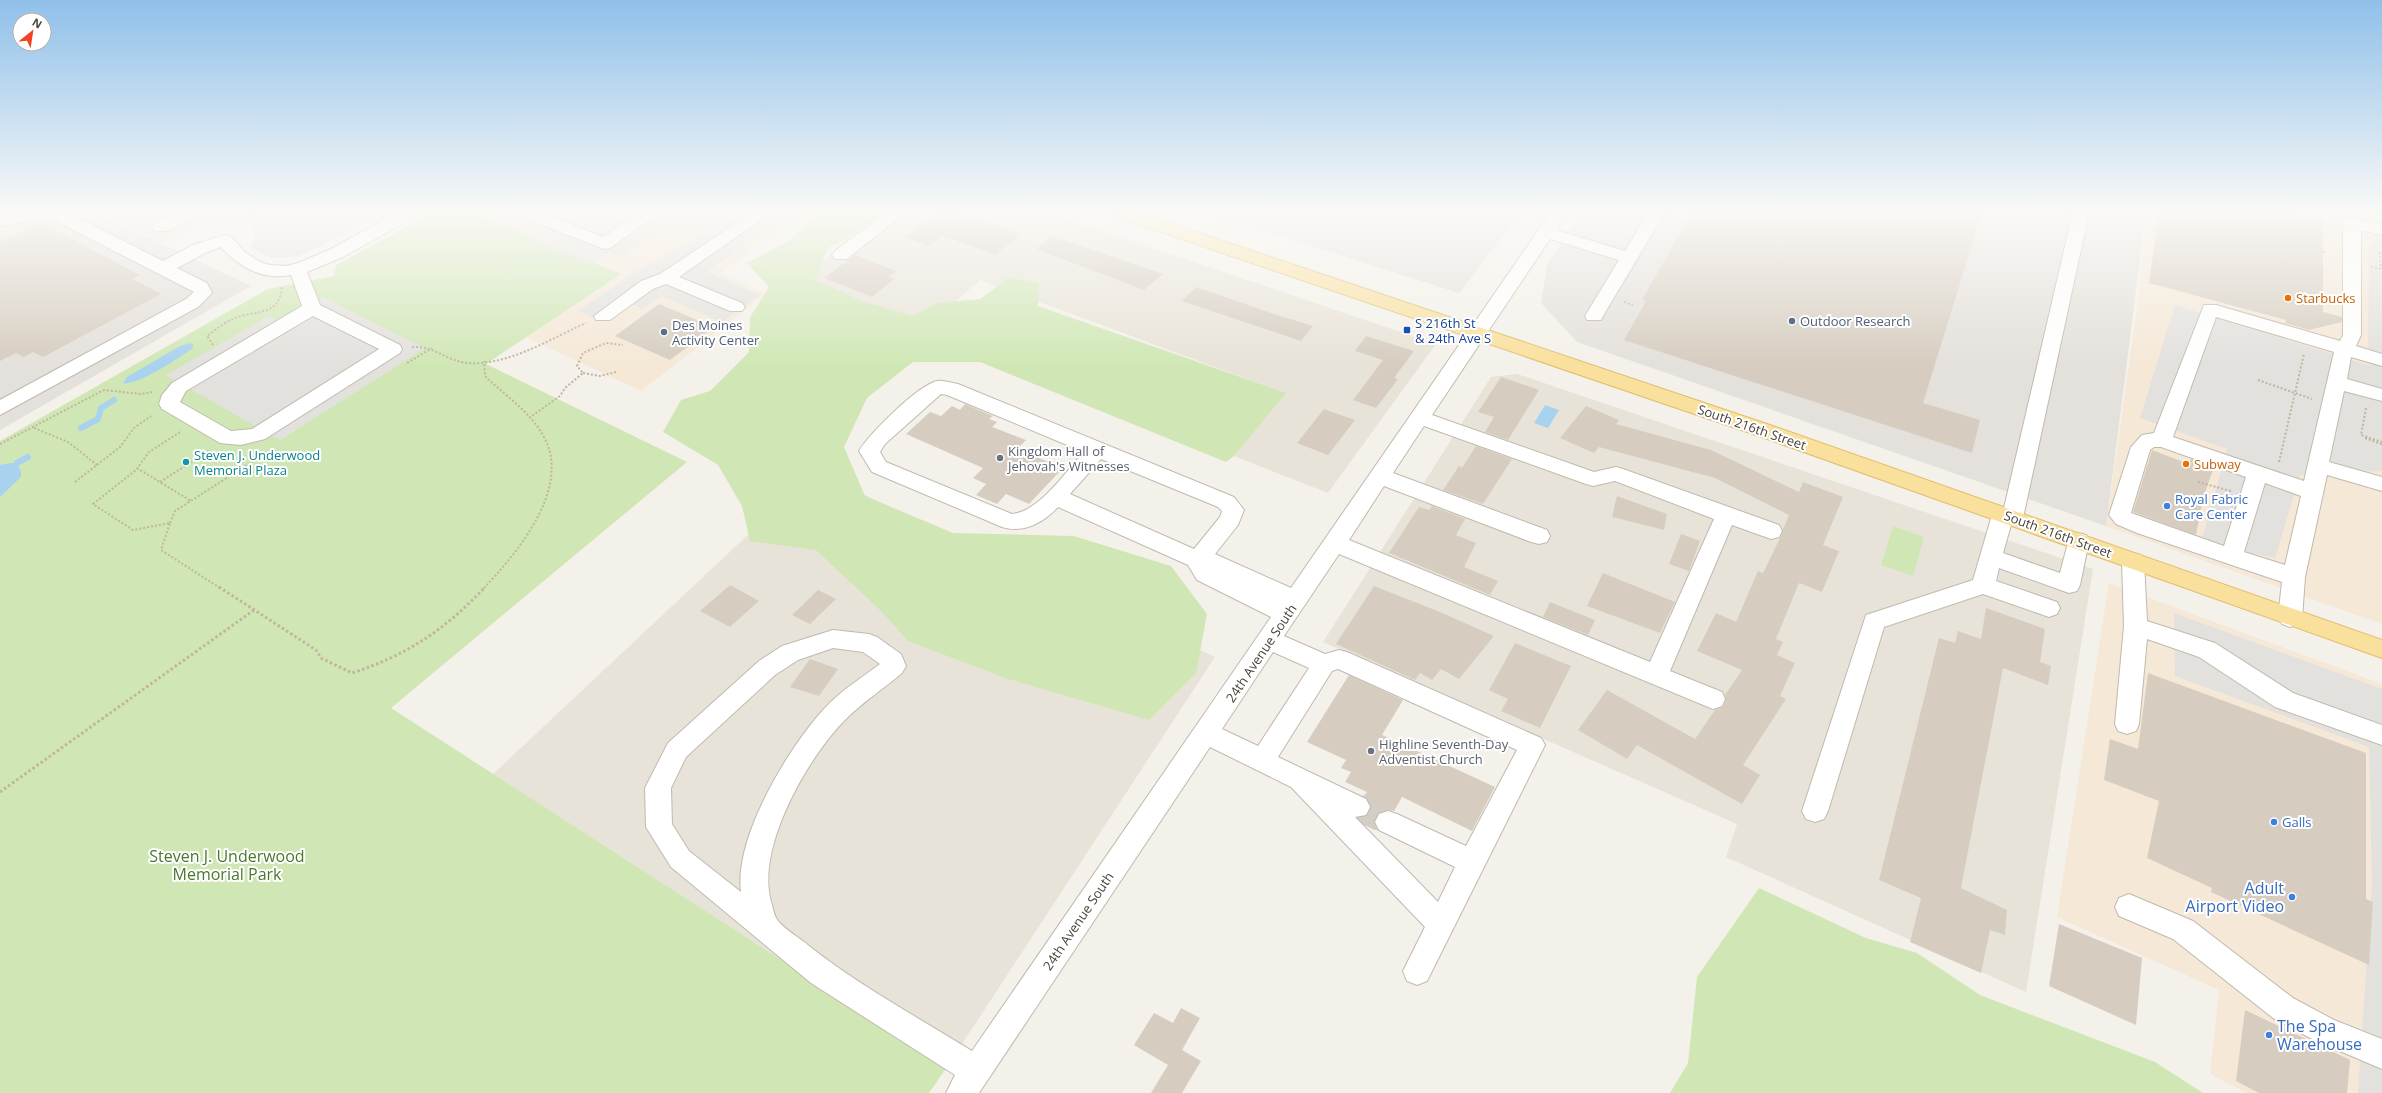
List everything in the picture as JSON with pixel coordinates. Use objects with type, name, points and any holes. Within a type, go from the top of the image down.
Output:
[{"type":"main road","name":"South 216th Street","points":[[1272,263],[1478,332],[2007,516],[2290,618],[2382,649]]},
{"type":"street","points":[[0,408],[192,303],[203,293],[201,287],[154,263]]},
{"type":"street","points":[[164,268],[174,263]]},
{"type":"street","points":[[249,263],[281,272],[298,270],[317,263]]},
{"type":"street","points":[[603,316],[647,285],[666,278],[688,263]]},
{"type":"street","name":"24th Avenue South","points":[[961,1093],[1381,477],[1525,263]]},
{"type":"street","points":[[1594,316],[1626,263]]},
{"type":"street","points":[[1984,585],[1991,557],[2007,516],[2069,263]]},
{"type":"street","points":[[2290,618],[2294,577],[2336,382],[2342,356],[2352,336],[2352,263]]},
{"type":"street","points":[[298,270],[312,308],[393,349]]},
{"type":"street","points":[[666,278],[736,307]]},
{"type":"street","points":[[312,308],[179,387],[172,395],[170,404],[227,438],[241,438],[258,434],[393,349]]},
{"type":"street","points":[[2162,440],[2210,309],[2382,360]]},
{"type":"street","points":[[2336,382],[2382,395]]},
{"type":"street","points":[[1098,450],[1042,511],[1026,520],[1010,522],[879,467],[874,462],[870,451],[878,440],[930,391],[939,387],[951,389],[1226,502],[1233,510],[1230,520],[1198,560]]},
{"type":"street","points":[[1421,418],[1593,479],[1616,474],[1772,531]]},
{"type":"street","points":[[2294,577],[2232,555],[2168,537],[2124,519],[2120,515],[2141,447],[2148,440],[2162,440],[2313,492]]},
{"type":"street","points":[[2319,466],[2382,484]]},
{"type":"street","points":[[2232,555],[2258,474]]},
{"type":"street","points":[[1381,477],[1539,536]]},
{"type":"street","points":[[1056,497],[1198,560]]},
{"type":"street","points":[[1656,675],[1726,515]]},
{"type":"street","points":[[1991,557],[2069,585],[2078,541]]},
{"type":"street","points":[[1335,543],[1713,699]]},
{"type":"street","points":[[1198,560],[1200,568],[1205,574],[1292,607]]},
{"type":"street","points":[[2127,724],[2136,626],[2133,561]]},
{"type":"street","points":[[1815,811],[1874,621],[1984,585],[2049,608]]},
{"type":"street","points":[[2136,626],[2207,650],[2284,700],[2382,735]]},
{"type":"street","points":[[766,926],[754,883],[764,830],[787,778],[832,717],[851,698],[894,666],[894,661],[869,642],[833,640],[822,642],[790,654],[767,668],[678,750],[658,788],[659,827],[680,859],[766,926],[821,973],[976,1071]]},
{"type":"street","points":[[1269,640],[1324,664]]},
{"type":"street","points":[[1262,761],[1324,664],[1339,659],[1532,745],[1417,971]]},
{"type":"street","points":[[1206,734],[1357,807]]},
{"type":"street","points":[[1300,779],[1441,924]]},
{"type":"street","points":[[1388,822],[1472,862]]},
{"type":"street","points":[[2129,907],[2189,934],[2283,1008],[2324,1030],[2382,1054]]},
{"type":"path","points":[[393,349],[425,346],[437,349],[455,360],[469,363],[484,361],[517,352],[603,316]]},
{"type":"path","points":[[616,372],[600,376],[583,373],[576,366],[583,352],[606,343],[623,344]]},
{"type":"path","points":[[2278,465],[2303,356]]},
{"type":"path","points":[[200,422],[149,452],[137,468],[94,504],[133,530],[170,523],[161,550],[316,650],[321,658],[352,673],[378,666],[419,644],[453,620],[474,600],[517,548],[540,513],[548,495],[551,460],[547,443],[529,418],[485,376],[484,361]]},
{"type":"path","points":[[529,418],[560,396],[565,388],[583,373]]},
{"type":"path","points":[[2258,380],[2317,400]]},
{"type":"path","points":[[0,444],[33,428],[87,397],[104,390],[141,394],[156,391]]},
{"type":"path","points":[[2365,438],[2382,444],[2382,442],[2362,435],[2366,407]]},
{"type":"path","points":[[75,482],[120,447],[134,428],[151,416]]},
{"type":"path","points":[[33,428],[57,435],[76,446],[97,465]]},
{"type":"path","points":[[160,482],[212,449]]},
{"type":"path","points":[[137,468],[191,501]]},
{"type":"path","points":[[2198,482],[2233,492]]},
{"type":"path","points":[[0,792],[254,610]]},
{"type":"shaded area","points":[[0,263],[203,263],[251,286],[0,430]]},
{"type":"shaded area","points":[[595,263],[734,263],[720,273],[766,294],[641,391],[526,337],[621,274]]},
{"type":"shaded area","points":[[653,263],[720,263],[707,272],[760,295],[722,322],[661,296],[642,309],[629,303],[602,321],[578,311],[637,271]]},
{"type":"shaded area","points":[[820,263],[1197,263],[1436,344],[1328,493],[1234,456],[1285,393],[980,280],[920,332],[794,283]]},
{"type":"shaded area","points":[[1365,263],[1482,263],[1459,293]]},
{"type":"shaded area","points":[[1383,263],[1473,263],[1461,279],[1436,280]]},
{"type":"shaded area","points":[[1548,263],[2140,263],[2106,526],[1577,342],[1541,303]]},
{"type":"shaded area","points":[[2142,263],[2382,263],[2382,624],[2106,526],[2137,309]]},
{"type":"shaded area","points":[[2369,263],[2382,263],[2382,471],[2300,475],[2275,558],[2201,543],[2227,449],[2140,418],[2175,305],[2371,366],[2368,343]]},
{"type":"shaded area","points":[[322,297],[425,348],[280,440],[166,375],[269,316],[279,321]]},
{"type":"shaded area","points":[[1517,374],[2093,569],[2026,992],[1726,857],[1737,824],[1323,642],[1491,377]]},
{"type":"shaded area","points":[[815,472],[1215,657],[947,1067],[493,774]]},
{"type":"shaded area","points":[[2109,583],[2382,684],[2382,1093],[2247,1093],[2210,1074],[2219,990],[2057,917]]},
{"type":"shaded area","points":[[2174,613],[2382,689],[2382,1093],[2358,1093],[2372,882],[2369,747],[2175,676]]},
{"type":"green space","name":"Steven J. Underwood Memorial Park","points":[[340,263],[595,263],[621,274],[486,364],[687,462],[391,708],[947,1067],[929,1093],[0,1093],[0,441],[268,289],[334,276],[336,265]]},
{"type":"green space","points":[[747,263],[822,263],[815,280],[862,301],[913,316],[937,303],[980,299],[1008,278],[1039,283],[1038,306],[1286,393],[1234,456],[1226,462],[980,362],[913,362],[867,398],[844,447],[865,496],[953,533],[1074,536],[1171,566],[1207,614],[1196,673],[1149,720],[1005,678],[908,641],[882,612],[816,550],[750,541],[742,506],[718,465],[663,432],[681,400],[710,391],[749,352],[750,317],[769,287]]},
{"type":"green space","points":[[1893,526],[1924,537],[1913,576],[1881,565]]},
{"type":"green space","points":[[1759,888],[1866,938],[1917,953],[1980,995],[2155,1062],[2203,1093],[1670,1093],[1688,1063],[1697,977]]},
{"type":"water","points":[[190,343],[193,345],[193,348],[169,364],[148,376],[130,383],[123,383],[127,377],[180,346]]},
{"type":"water","points":[[1545,405],[1559,410],[1548,428],[1534,423]]},
{"type":"water","points":[[17,463],[21,472],[21,477],[0,497],[0,465]]},
{"type":"building","points":[[0,263],[117,263],[140,275],[132,279],[161,294],[43,357],[33,352],[24,357],[16,353],[0,361]]},
{"type":"building","points":[[844,263],[876,263],[896,271],[888,277],[894,279],[872,297],[824,278]]},
{"type":"building","points":[[1073,263],[1131,263],[1163,274],[1144,290]]},
{"type":"building","name":"Outdoor Research","points":[[1663,263],[1966,263],[1923,403],[1980,420],[1972,453],[1624,340],[1646,301],[1642,300]]},
{"type":"building","points":[[2152,263],[2323,263],[2323,312],[2342,317],[2342,322],[2309,330],[2285,323],[2286,320],[2149,283]]},
{"type":"building","points":[[1196,287],[1313,326],[1301,341],[1182,301]]},
{"type":"building","name":"Des Moines Activity Center","points":[[659,304],[714,327],[670,360],[615,336]]},
{"type":"building","points":[[1366,336],[1414,351],[1394,378],[1398,379],[1376,408],[1353,400],[1383,360],[1355,351]]},
{"type":"building","points":[[1501,377],[1539,390],[1508,440],[1485,432],[1494,417],[1478,412]]},
{"type":"building","name":"Kingdom Hall of Jehovah's Witnesses","points":[[965,404],[993,416],[989,419],[997,422],[992,427],[1026,440],[1017,449],[1063,468],[1029,504],[1006,494],[997,504],[976,495],[986,484],[973,478],[983,468],[906,434],[930,412],[941,416],[952,406],[960,410]]},
{"type":"building","points":[[1586,406],[1619,420],[1616,424],[1711,450],[1799,492],[1803,482],[1843,497],[1823,545],[1839,551],[1822,592],[1799,583],[1776,639],[1783,642],[1777,655],[1795,663],[1780,696],[1786,699],[1743,765],[1760,775],[1742,804],[1637,745],[1627,759],[1578,730],[1607,690],[1695,739],[1715,710],[1723,707],[1726,700],[1725,695],[1742,670],[1697,651],[1716,613],[1736,622],[1758,571],[1763,573],[1783,532],[1789,515],[1715,478],[1599,447],[1594,453],[1560,438]]},
{"type":"building","points":[[1324,409],[1355,420],[1328,455],[1297,443]]},
{"type":"building","points":[[1476,446],[1512,459],[1483,504],[1443,490],[1459,466],[1462,468]]},
{"type":"building","points":[[2152,450],[2189,464],[2191,459],[2213,470],[2203,498],[2196,535],[2133,512]]},
{"type":"building","points":[[1617,496],[1667,514],[1664,530],[1612,517]]},
{"type":"building","points":[[1432,506],[1465,519],[1456,535],[1476,543],[1464,567],[1498,581],[1490,595],[1389,553],[1419,507],[1429,510]]},
{"type":"building","points":[[1681,534],[1700,541],[1689,571],[1669,564]]},
{"type":"building","points":[[1603,573],[1675,602],[1660,633],[1587,606]]},
{"type":"building","points":[[730,585],[759,601],[730,627],[700,611]]},
{"type":"building","points":[[1374,586],[1440,612],[1494,636],[1459,679],[1441,669],[1432,680],[1420,673],[1415,680],[1336,644]]},
{"type":"building","points":[[818,590],[836,599],[810,624],[792,615]]},
{"type":"building","points":[[1550,602],[1595,620],[1588,635],[1543,617]]},
{"type":"building","points":[[1986,608],[2045,629],[2040,662],[2051,666],[2048,685],[2003,668],[1961,888],[2007,910],[2005,935],[1990,930],[1981,973],[1910,942],[1921,898],[1879,880],[1939,638],[1955,643],[1958,631],[1981,639]]},
{"type":"building","points":[[1515,643],[1571,666],[1540,728],[1501,711],[1508,699],[1489,690]]},
{"type":"building","points":[[810,659],[838,669],[819,696],[790,687]]},
{"type":"building","points":[[2148,673],[2366,753],[2366,899],[2373,902],[2369,965],[2211,892],[2212,888],[2147,858],[2159,801],[2104,780],[2110,739],[2138,749]]},
{"type":"building","name":"Highline Seventh-Day Adventist Church","points":[[1349,675],[1403,700],[1382,735],[1495,787],[1472,831],[1402,797],[1394,811],[1388,810],[1378,813],[1374,821],[1378,831],[1364,824],[1358,818],[1367,816],[1371,806],[1364,796],[1367,792],[1345,782],[1351,772],[1341,768],[1346,760],[1307,742]]},
{"type":"building","points":[[2059,924],[2142,958],[2136,1025],[2049,986]]},
{"type":"building","points":[[1181,1008],[1200,1018],[1182,1050],[1201,1061],[1182,1093],[1151,1093],[1168,1065],[1134,1045],[1154,1013],[1173,1023]]},
{"type":"building","name":"The Spa Warehouse","points":[[2245,1010],[2350,1060],[2347,1093],[2259,1093],[2236,1081]]},
{"type":"waterway","points":[[81,428],[98,419],[101,408],[114,400]]},
{"type":"waterway","points":[[17,463],[28,457]]},
{"type":"tunnel","points":[[1357,807],[1388,822]]},
{"type":"place","name":"Starbucks","points":[[2288,298]]},
{"type":"place","name":"Outdoor Research","points":[[1792,321]]},
{"type":"place","name":"S 216th St & 24th Ave S","points":[[1407,330]]},
{"type":"place","name":"Des Moines Activity Center","points":[[664,332]]},
{"type":"place","name":"Kingdom Hall of Jehovah's Witnesses","points":[[1000,458]]},
{"type":"place","name":"Steven J. Underwood Memorial Plaza","points":[[186,462]]},
{"type":"place","name":"Subway","points":[[2186,464]]},
{"type":"place","name":"Royal Fabric Care Center","points":[[2167,506]]},
{"type":"place","name":"Highline Seventh-Day Adventist Church","points":[[1371,751]]},
{"type":"place","name":"Galls","points":[[2274,822]]},
{"type":"place","name":"Adult Airport Video","points":[[2292,897]]},
{"type":"place","name":"The Spa Warehouse","points":[[2269,1035]]}]
